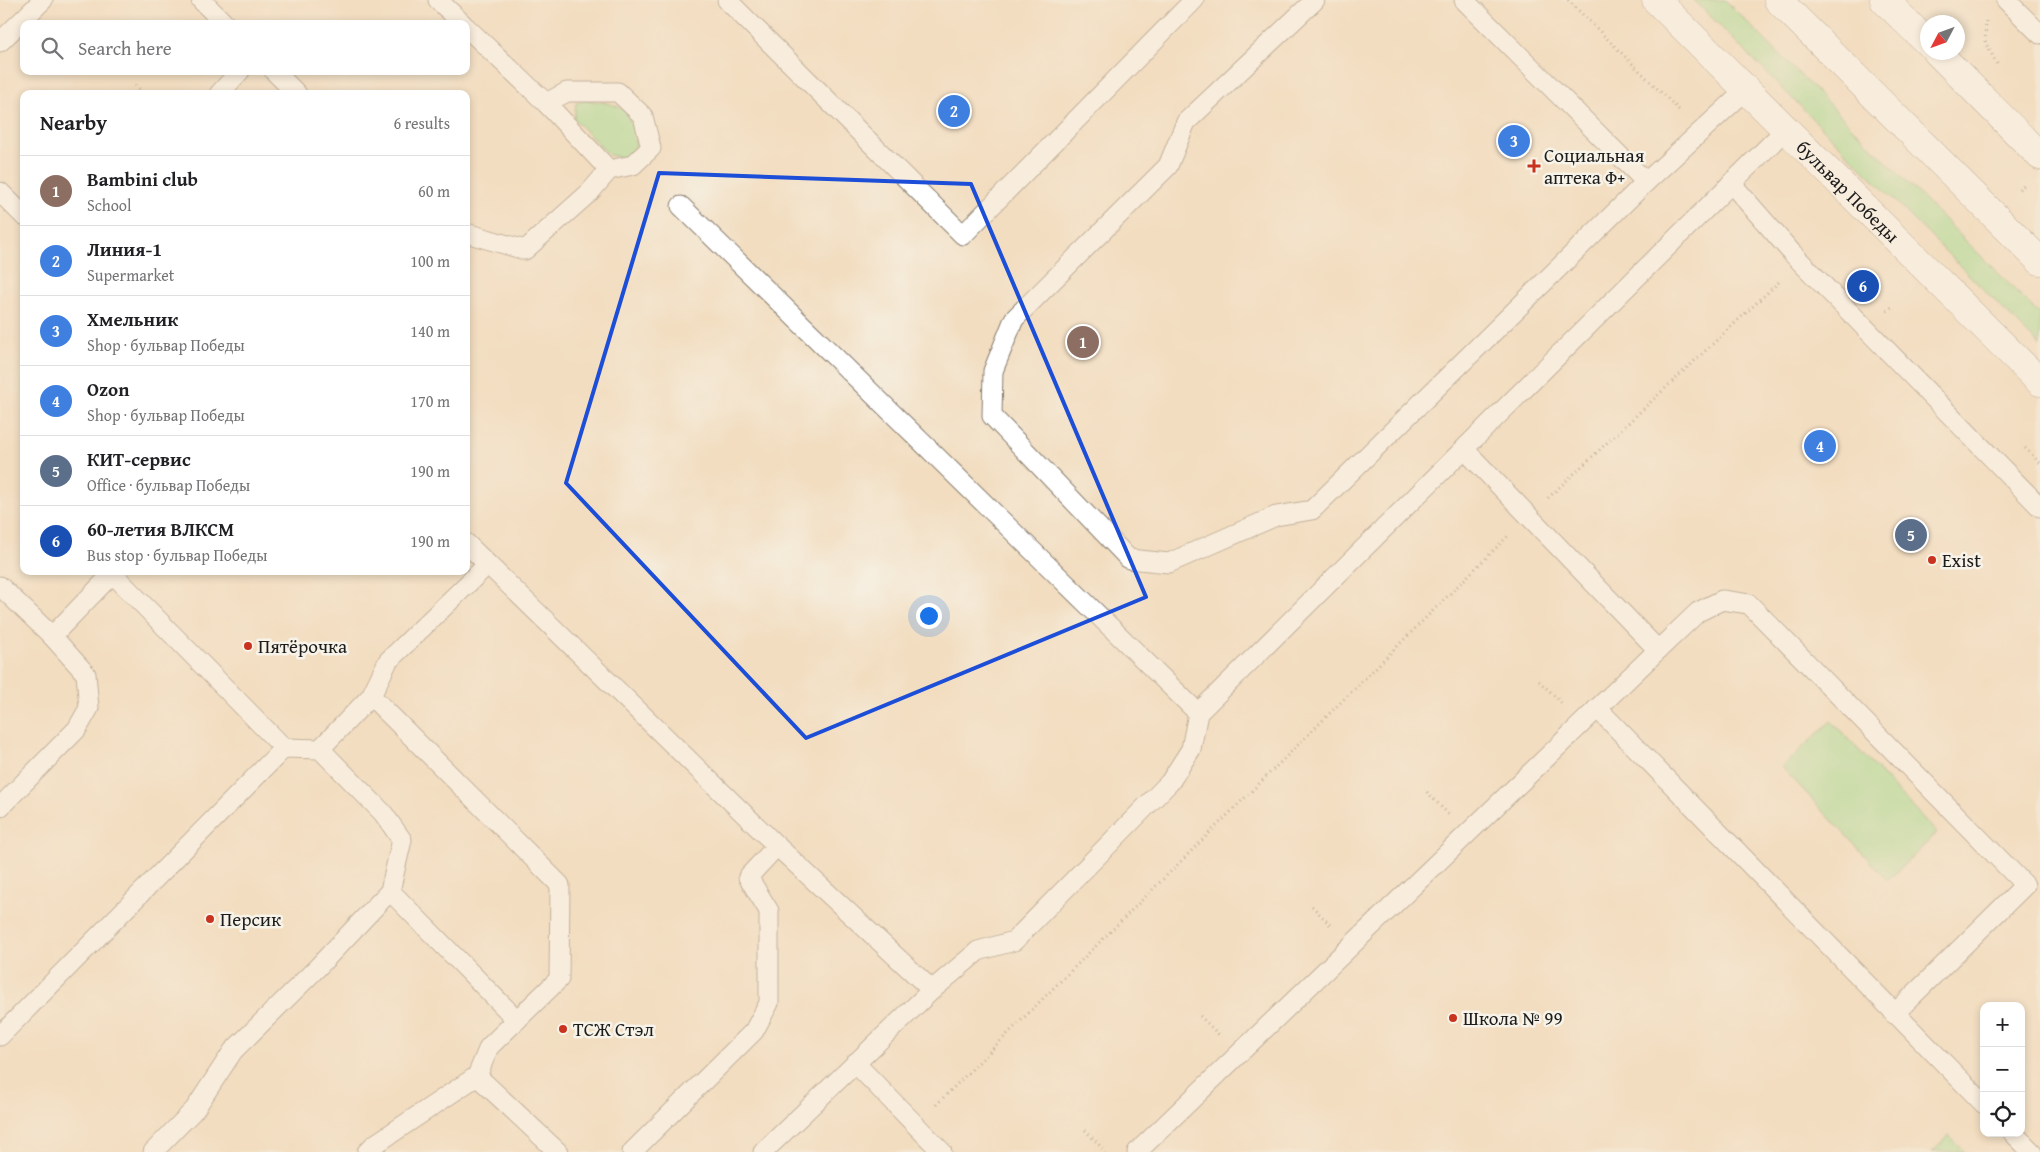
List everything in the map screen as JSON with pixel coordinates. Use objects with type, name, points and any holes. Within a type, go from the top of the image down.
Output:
[{"type":"main road","name":"бульвар Победы","points":[[1656,0],[2040,382]]},
{"type":"main road","points":[[1778,0],[2040,261]]},
{"type":"main road","points":[[1888,1],[1920,35]]},
{"type":"main road","points":[[1945,60],[2040,156]]},
{"type":"lane","points":[[23,20],[44,0]]},
{"type":"lane","points":[[201,0],[221,20]]},
{"type":"lane","points":[[438,0],[459,20]]},
{"type":"lane","points":[[727,0],[962,235],[1194,0]]},
{"type":"lane","points":[[1315,0],[1186,122],[1168,166],[1014,320],[993,371],[992,416],[1129,559],[1169,564],[1276,516],[1312,510],[1646,182],[1746,90]]},
{"type":"lane","points":[[1464,0],[1646,182]]},
{"type":"lane","points":[[2006,0],[2040,34]]},
{"type":"lane","points":[[0,42],[20,23]]},
{"type":"lane","points":[[470,31],[546,104],[609,170]]},
{"type":"lane","points":[[223,90],[236,75]]},
{"type":"lane","points":[[278,75],[293,90]]},
{"type":"lane","points":[[470,234],[525,250],[590,192],[609,170],[633,164],[651,148],[642,116],[618,92],[567,92],[546,104]]},
{"type":"lane","points":[[763,1152],[932,990],[978,951],[1014,941],[1170,782],[1191,749],[1198,713],[1786,130]]},
{"type":"lane","points":[[1732,183],[1801,262],[2040,507]]},
{"type":"lane","points":[[0,192],[20,212]]},
{"type":"lane","points":[[681,206],[1198,713]]},
{"type":"lane","points":[[1464,450],[1658,650]]},
{"type":"lane","points":[[470,547],[777,846],[932,990]]},
{"type":"lane","points":[[320,749],[371,696],[388,661],[487,564]]},
{"type":"lane","points":[[52,636],[111,575]]},
{"type":"lane","points":[[117,575],[284,748],[320,749],[383,813],[402,840],[390,891],[233,1052],[195,1109],[153,1152]]},
{"type":"lane","points":[[0,586],[52,636],[86,674],[89,708],[77,729],[0,807]]},
{"type":"lane","points":[[1138,1152],[1698,612],[1722,600],[1749,604],[2025,885],[1894,1014]]},
{"type":"lane","points":[[367,1152],[374,1145],[477,1076],[488,1047],[559,979],[560,885],[371,696]]},
{"type":"lane","points":[[1597,708],[1980,1100]]},
{"type":"lane","points":[[0,1036],[284,748]]},
{"type":"lane","points":[[632,1152],[754,1030],[769,1002],[769,911],[748,878],[777,846]]},
{"type":"lane","points":[[390,891],[517,1020]]},
{"type":"lane","points":[[855,1063],[942,1152]]},
{"type":"lane","points":[[477,1076],[558,1152]]},
{"type":"lane","points":[[2017,1137],[2032,1152]]},
{"type":"path","points":[[136,85],[141,90]]},
{"type":"path","points":[[916,1125],[1528,516],[1801,262]]},
{"type":"path","points":[[1888,311],[1893,306]]},
{"type":"path","points":[[1085,1130],[1106,1152]]},
{"type":"highlighted area","points":[[659,173],[971,184],[1146,597],[806,738],[566,483]]},
{"type":"green space","points":[[1694,0],[1725,0],[2040,315],[2040,346]]},
{"type":"green space","points":[[586,100],[617,106],[627,115],[631,123],[636,146],[626,158],[609,155],[574,119],[576,103]]},
{"type":"green space","points":[[1831,721],[1937,833],[1888,880],[1782,767]]},
{"type":"green space","points":[[1949,1136],[1965,1152],[1932,1152]]},
{"type":"place","name":"Линия-1","points":[[954,111]]},
{"type":"place","name":"Хмельник","points":[[1514,141]]},
{"type":"place","name":"Социальная аптека Ф+","points":[[1534,166]]},
{"type":"place","name":"60-летия ВЛКСМ","points":[[1863,286]]},
{"type":"place","name":"Bambini club","points":[[1083,342]]},
{"type":"place","name":"Ozon","points":[[1820,446]]},
{"type":"place","name":"КИТ-сервис","points":[[1911,535]]},
{"type":"place","name":"Exist","points":[[1932,560]]},
{"type":"place","name":"Пятёрочка","points":[[248,646]]},
{"type":"place","name":"Персик","points":[[210,919]]},
{"type":"place","name":"Школа № 99","points":[[1453,1018]]},
{"type":"place","name":"ТСЖ Стэл","points":[[563,1029]]}]
